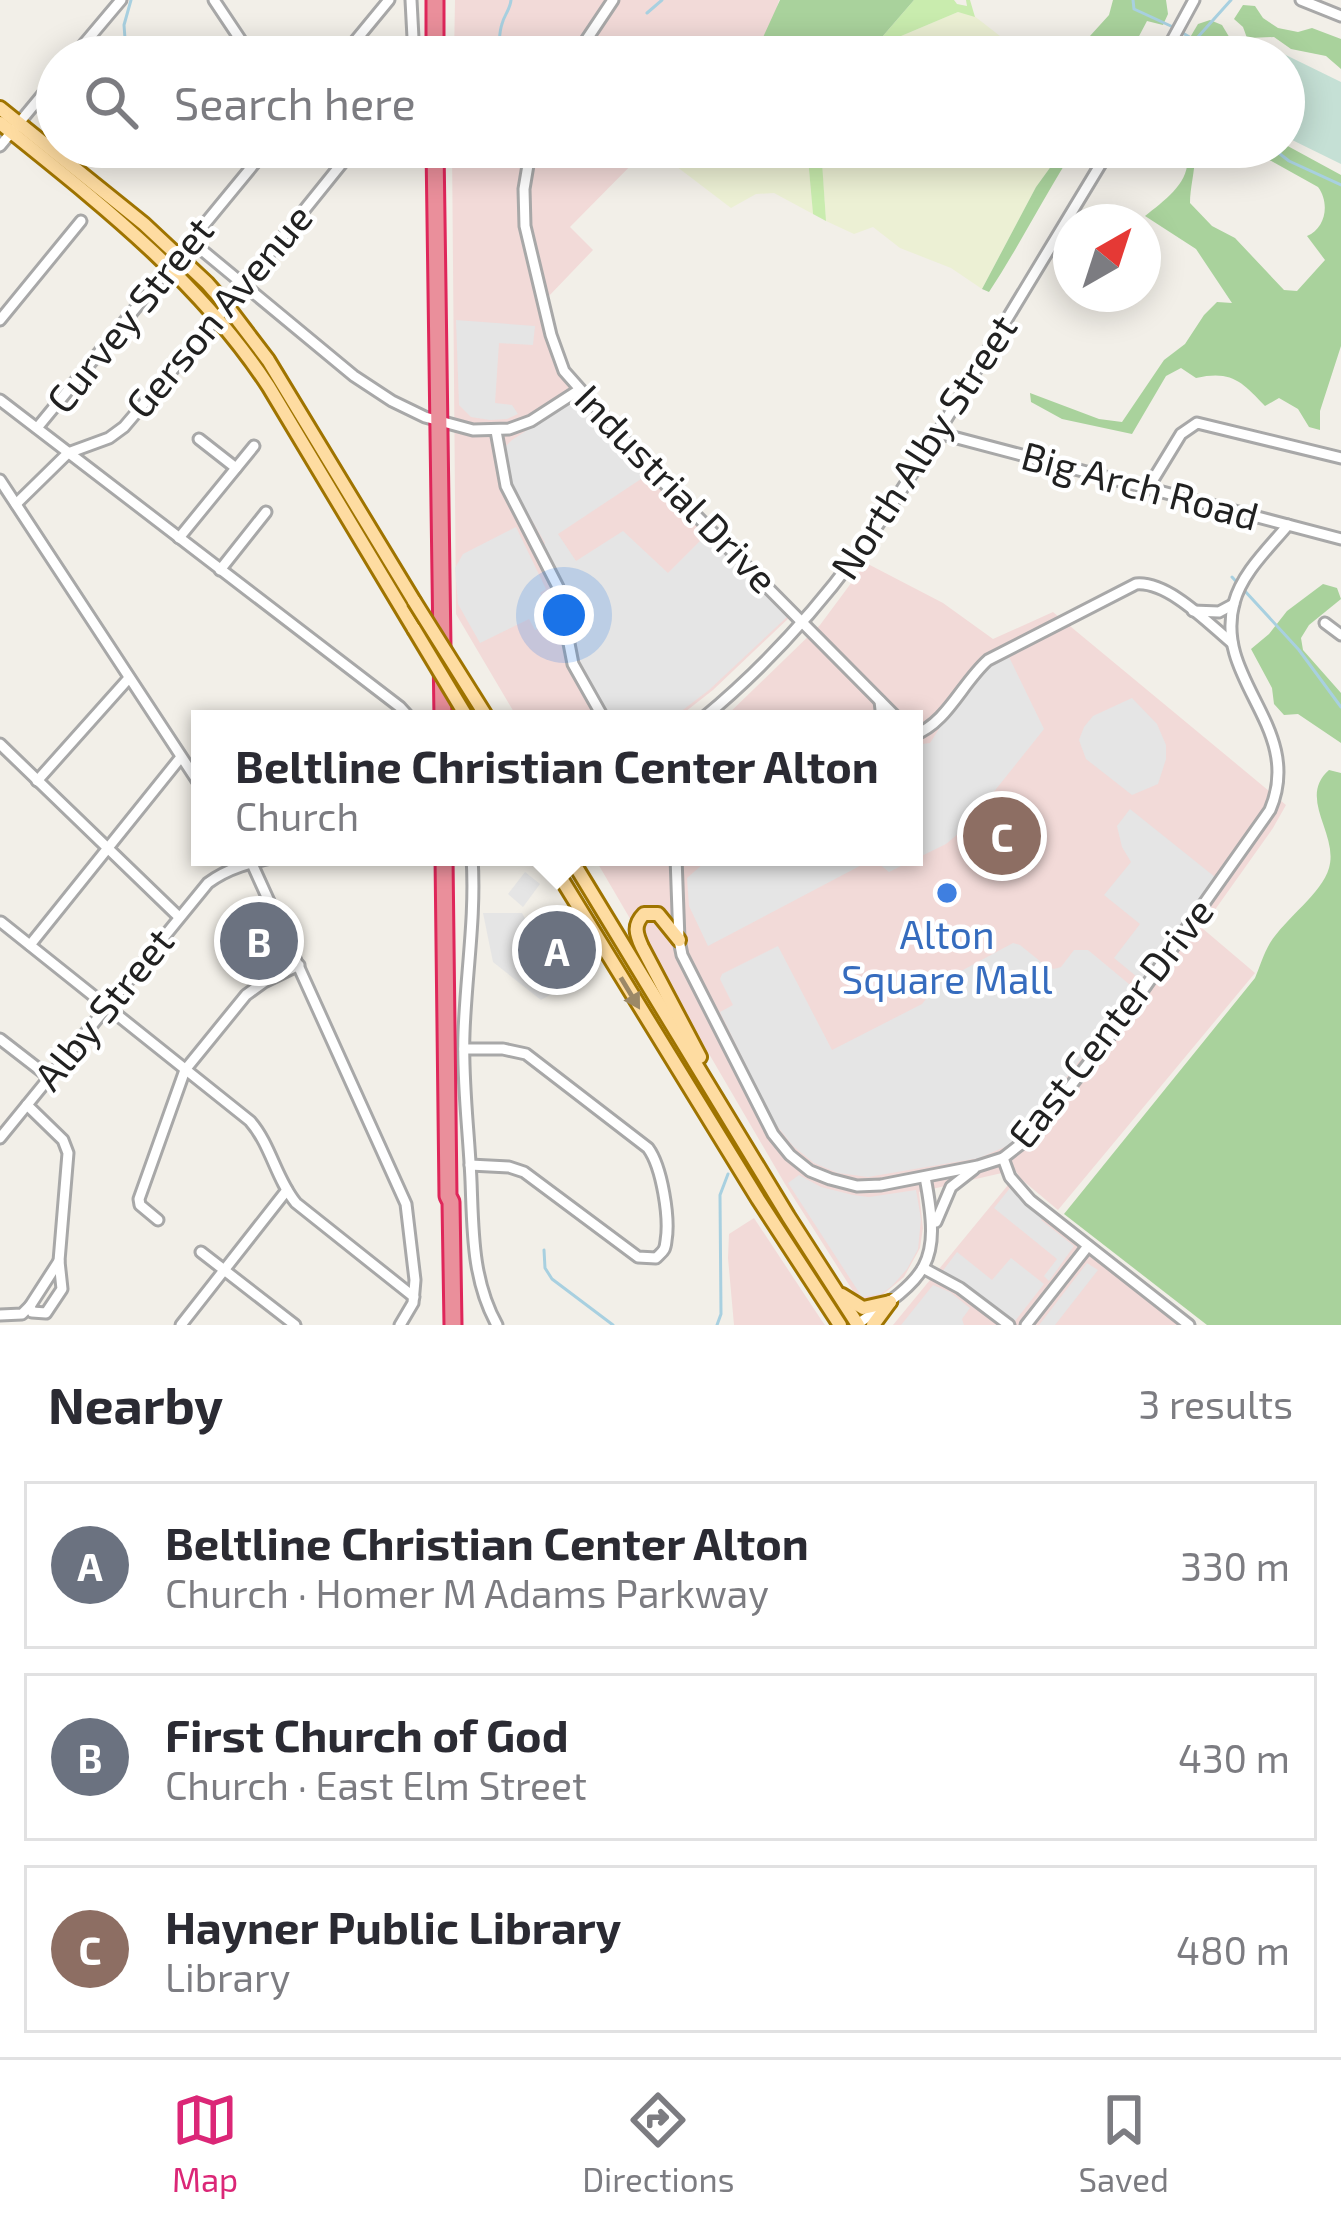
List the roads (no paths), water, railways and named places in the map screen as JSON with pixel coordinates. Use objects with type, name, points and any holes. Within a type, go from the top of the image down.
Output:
[{"type":"highway","points":[[434,0],[435,36]]},
{"type":"highway","points":[[435,168],[443,710]]},
{"type":"highway","points":[[444,866],[451,1202],[448,1325]]},
{"type":"main road","points":[[0,108],[10,126],[36,147]]},
{"type":"main road","points":[[61,168],[175,261],[285,388],[482,710]]},
{"type":"main road","points":[[222,311],[463,710]]},
{"type":"main road","points":[[545,866],[568,890]]},
{"type":"main road","points":[[553,866],[745,1179],[857,1325]]},
{"type":"main road","points":[[575,866],[788,1216]]},
{"type":"main road","points":[[679,940],[658,914],[648,912],[639,918],[636,931],[642,947],[828,1292],[840,1325]]},
{"type":"main road","points":[[828,1292],[860,1307],[890,1302]]},
{"type":"main road","points":[[828,1292],[831,1325]]},
{"type":"main road","points":[[873,1325],[890,1302]]},
{"type":"street","points":[[91,36],[121,0]]},
{"type":"street","points":[[214,0],[238,36]]},
{"type":"street","points":[[359,36],[389,0]]},
{"type":"street","points":[[411,0],[413,36]]},
{"type":"street","points":[[589,36],[613,0]]},
{"type":"street","points":[[1174,36],[1194,0]]},
{"type":"street","points":[[1301,0],[1341,16]]},
{"type":"street","points":[[0,146],[10,126],[36,99]]},
{"type":"street","name":"Curvey Street","points":[[37,428],[251,168]]},
{"type":"street","name":"Gerson Avenue","points":[[16,504],[68,453],[118,432],[338,168]]},
{"type":"street","name":"Industrial Drive","points":[[527,168],[528,244],[560,364],[658,477],[889,710]]},
{"type":"street","name":"North Alby Street","points":[[712,710],[805,622],[878,529],[1098,168]]},
{"type":"street","points":[[0,320],[81,221]]},
{"type":"street","points":[[190,241],[379,393],[439,421],[496,431],[531,421],[579,390]]},
{"type":"street","points":[[0,400],[403,710]]},
{"type":"street","points":[[1148,488],[1181,434],[1197,423],[1341,458]]},
{"type":"street","points":[[496,431],[506,486],[560,591],[573,664],[599,710]]},
{"type":"street","name":"Big Arch Road","points":[[938,433],[1341,539]]},
{"type":"street","points":[[199,439],[236,468]]},
{"type":"street","points":[[179,538],[254,446]]},
{"type":"street","points":[[0,480],[191,772]]},
{"type":"street","points":[[220,570],[266,512]]},
{"type":"street","name":"East Center Drive","points":[[676,866],[679,940],[686,964],[773,1134],[790,1155],[810,1171],[844,1184],[881,1185],[1004,1158],[1031,1136],[1114,1031],[1270,810],[1279,782],[1278,757],[1232,643],[1234,604],[1252,568],[1288,525]]},
{"type":"street","points":[[923,730],[935,724],[988,660],[1126,587],[1155,584],[1232,643]]},
{"type":"street","points":[[1192,610],[1210,613],[1234,604]]},
{"type":"street","points":[[1325,623],[1341,635]]},
{"type":"street","points":[[38,781],[129,678]]},
{"type":"street","points":[[880,701],[881,710]]},
{"type":"street","points":[[0,744],[178,916]]},
{"type":"street","points":[[29,945],[181,758]]},
{"type":"street","name":"Alby Street","points":[[0,1138],[178,916],[208,883],[237,866]]},
{"type":"street","points":[[253,866],[406,1204],[416,1270],[414,1297],[400,1325]]},
{"type":"street","points":[[472,866],[464,1049],[470,1166],[476,1266],[497,1325]]},
{"type":"street","points":[[1,922],[239,1111],[256,1128],[287,1190],[312,1217],[414,1297]]},
{"type":"street","points":[[158,1220],[139,1199],[184,1070],[246,995],[298,965]]},
{"type":"street","points":[[0,1039],[50,1077]]},
{"type":"street","points":[[464,1049],[526,1054],[648,1148],[660,1175],[667,1236],[663,1252],[650,1259],[638,1257],[515,1168],[470,1166]]},
{"type":"street","points":[[27,1105],[63,1140],[68,1154],[59,1262],[62,1289],[46,1313],[32,1312],[30,1306]]},
{"type":"street","points":[[1004,1158],[1021,1192],[1189,1325]]},
{"type":"street","points":[[857,1325],[913,1282],[923,1268],[942,1203],[951,1187],[978,1166]]},
{"type":"street","points":[[925,1177],[933,1233]]},
{"type":"street","points":[[181,1325],[287,1190]]},
{"type":"street","points":[[1026,1325],[1088,1246]]},
{"type":"street","points":[[201,1252],[295,1325]]},
{"type":"street","points":[[0,1315],[22,1314],[59,1262]]},
{"type":"street","points":[[923,1268],[961,1288],[1009,1325]]},
{"type":"waterway","points":[[125,36],[131,0]]},
{"type":"waterway","points":[[500,36],[511,0]]},
{"type":"waterway","points":[[647,13],[662,0]]},
{"type":"waterway","points":[[1133,0],[1134,9],[1173,27]]},
{"type":"waterway","points":[[1199,36],[1231,0]]},
{"type":"waterway","points":[[1181,32],[1188,36]]},
{"type":"waterway","points":[[1304,168],[1341,185]]},
{"type":"waterway","points":[[1232,577],[1299,650],[1341,707]]},
{"type":"waterway","points":[[717,1325],[721,1314],[720,1195],[728,1174]]},
{"type":"waterway","points":[[544,1250],[545,1268],[552,1279],[613,1325]]},
{"type":"place","name":"Hayner Public Library","points":[[1002,836]]},
{"type":"place","name":"Alton Square Mall","points":[[947,893]]},
{"type":"place","name":"First Church of God","points":[[259,941]]},
{"type":"place","name":"Beltline Christian Center Alton","points":[[557,950]]}]
